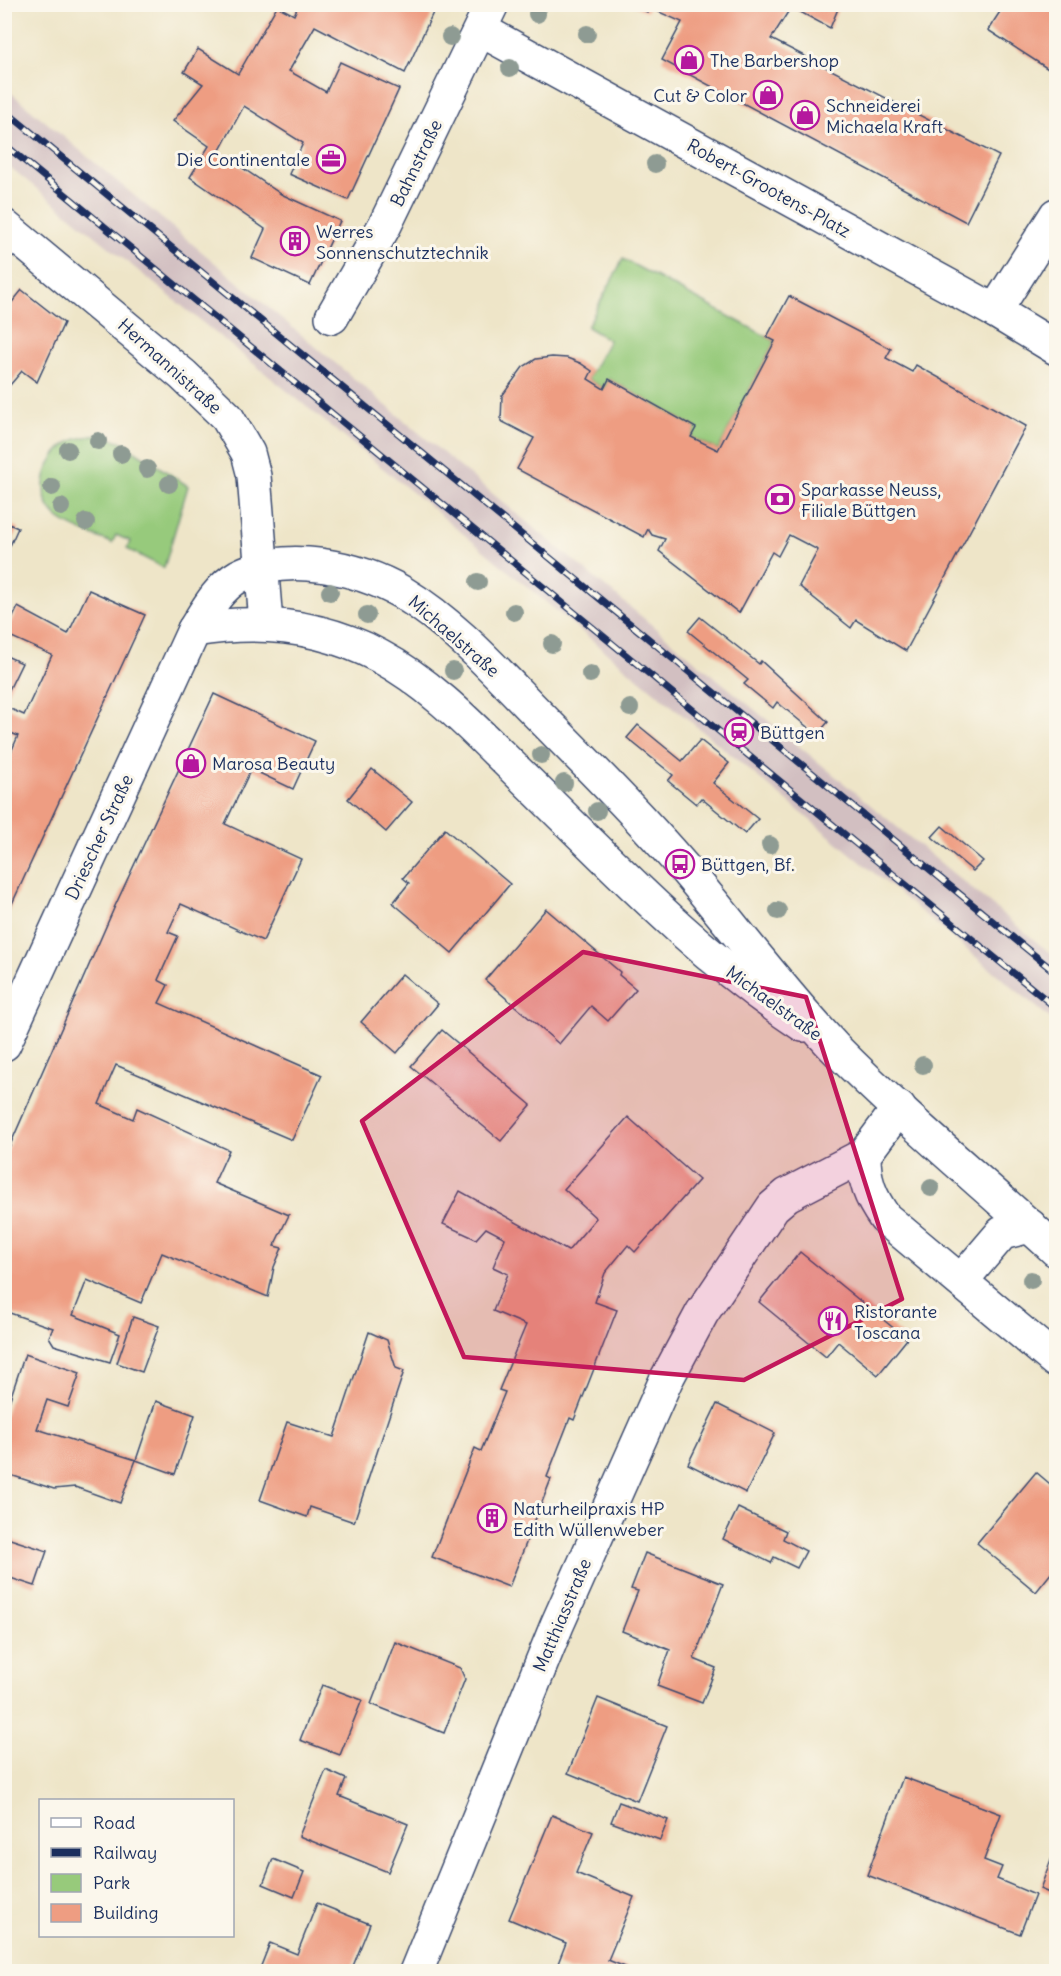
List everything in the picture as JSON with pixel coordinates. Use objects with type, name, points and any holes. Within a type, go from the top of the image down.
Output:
[{"type":"street","name":"Robert-Grootens-Platz","points":[[486,17],[1056,348]]},
{"type":"street","name":"Bahnstraße","points":[[332,317],[385,225],[486,17]]},
{"type":"street","points":[[995,311],[1056,215]]},
{"type":"street","name":"Hermannistraße","points":[[4,225],[157,352],[227,417],[248,453],[254,476],[266,623]]},
{"type":"street","name":"Michaelstraße","points":[[194,630],[216,596],[228,585],[239,576],[263,568],[291,564],[319,565],[374,580],[403,593],[478,653],[595,772],[680,864],[834,1046],[898,1108],[1056,1250]]},
{"type":"street","name":"Michaelstraße","points":[[194,630],[229,624],[266,623],[299,628],[360,647],[410,675],[494,750],[691,941],[758,996],[834,1046]]},
{"type":"street","name":"Driescher Straße","points":[[4,1044],[194,630]]},
{"type":"street","points":[[898,1108],[864,1155],[867,1188],[885,1218],[1056,1361]]},
{"type":"street","name":"Matthiasstraße","points":[[416,1971],[557,1626],[684,1345],[773,1207],[787,1195],[864,1155]]},
{"type":"street","points":[[961,1281],[1002,1233],[1030,1226]]},
{"type":"highlighted area","points":[[583,952],[806,997],[902,1299],[744,1380],[464,1357],[362,1121]]},
{"type":"shaded area","points":[[4,87],[448,457],[1056,958],[1056,1023],[432,508],[5,163]]},
{"type":"green space","points":[[623,259],[775,341],[718,450],[691,437],[696,428],[609,379],[604,389],[588,379],[609,340],[587,327]]},
{"type":"green space","points":[[97,435],[120,441],[188,486],[164,568],[127,549],[130,541],[116,535],[112,543],[67,524],[52,512],[46,502],[44,480],[53,458],[73,440]]},
{"type":"building","points":[[299,4],[437,4],[405,73],[315,26],[289,71],[326,92],[340,62],[399,89],[348,200],[289,174],[303,143],[244,106],[219,152],[281,194],[340,221],[310,285],[252,258],[265,229],[190,177],[209,146],[173,121],[203,84],[184,72],[198,49],[238,74],[277,6],[294,15]]},
{"type":"building","points":[[631,4],[840,4],[830,28],[791,7],[771,39],[999,156],[966,222],[662,60],[682,22],[648,7],[647,12]]},
{"type":"building","points":[[1005,4],[1056,4],[1056,74],[988,30]]},
{"type":"building","points":[[22,290],[64,323],[37,382],[22,371],[4,392],[4,312]]},
{"type":"building","name":"Sparkasse Neuss, Filiale Büttgen","points":[[789,296],[891,349],[886,358],[912,372],[916,365],[1026,426],[906,651],[856,620],[851,628],[799,586],[818,550],[789,535],[778,556],[772,552],[739,613],[659,551],[665,539],[652,535],[648,529],[644,537],[517,469],[534,438],[501,421],[502,396],[523,367],[536,359],[567,358],[592,371],[588,379],[604,389],[609,379],[696,428],[691,437],[718,450],[775,341],[767,337]]},
{"type":"building","points":[[4,522],[18,528],[4,559]]},
{"type":"building","points":[[89,590],[145,615],[5,919],[5,766],[18,736],[4,730],[4,706],[24,715],[52,655],[5,634],[18,607],[68,634]]},
{"type":"building","points":[[700,617],[759,664],[761,661],[828,722],[817,735],[777,702],[773,708],[744,684],[748,680],[688,631]]},
{"type":"building","points":[[4,655],[22,663],[4,700]]},
{"type":"building","points":[[214,694],[315,741],[293,789],[251,769],[225,824],[301,859],[263,941],[181,904],[168,932],[178,936],[158,980],[168,985],[159,1003],[322,1075],[292,1140],[116,1065],[99,1104],[133,1119],[137,1108],[229,1150],[214,1183],[289,1215],[274,1246],[282,1248],[274,1267],[268,1297],[162,1253],[141,1303],[87,1280],[73,1315],[120,1334],[110,1362],[54,1345],[49,1337],[53,1328],[4,1311],[4,1159],[115,906]]},
{"type":"building","points":[[638,725],[682,761],[700,740],[729,763],[713,783],[758,819],[745,834],[701,798],[696,804],[668,781],[673,775],[627,738]]},
{"type":"building","points":[[372,769],[412,802],[386,832],[348,799]]},
{"type":"building","points":[[942,826],[983,861],[973,871],[932,837]]},
{"type":"building","points":[[445,829],[510,884],[452,953],[393,903],[409,883],[403,878]]},
{"type":"building","points":[[546,909],[620,972],[619,975],[636,989],[608,1021],[591,1006],[559,1044],[485,980]]},
{"type":"building","points":[[402,974],[438,1004],[397,1053],[361,1022]]},
{"type":"building","points":[[442,1030],[531,1105],[501,1141],[411,1066]]},
{"type":"building","points":[[628,1117],[699,1180],[635,1252],[628,1245],[605,1273],[595,1302],[617,1310],[574,1420],[570,1418],[547,1477],[551,1479],[509,1587],[432,1557],[475,1448],[481,1451],[505,1392],[499,1390],[526,1325],[493,1311],[508,1274],[493,1267],[505,1238],[486,1228],[476,1239],[443,1224],[460,1191],[568,1251],[596,1218],[564,1189]]},
{"type":"building","name":"Ristorante Toscana","points":[[800,1252],[907,1339],[878,1375],[838,1342],[826,1357],[759,1302]]},
{"type":"building","points":[[133,1317],[159,1326],[142,1372],[117,1363]]},
{"type":"building","points":[[369,1332],[387,1340],[396,1368],[404,1371],[354,1522],[310,1507],[307,1517],[260,1500],[287,1422],[334,1437]]},
{"type":"building","points":[[25,1354],[80,1373],[68,1407],[47,1400],[37,1429],[136,1460],[120,1503],[75,1487],[54,1489],[4,1473],[4,1417]]},
{"type":"building","points":[[156,1401],[195,1415],[175,1474],[136,1460]]},
{"type":"building","points":[[717,1404],[775,1433],[746,1493],[688,1464]]},
{"type":"building","points":[[1036,1472],[1056,1489],[1056,1567],[1036,1592],[977,1543]]},
{"type":"building","points":[[738,1508],[786,1531],[783,1539],[806,1551],[797,1568],[774,1557],[771,1563],[723,1539]]},
{"type":"building","points":[[4,1537],[47,1551],[35,1586],[4,1576]]},
{"type":"building","points":[[645,1553],[723,1584],[694,1659],[716,1668],[702,1703],[657,1686],[670,1650],[622,1631],[638,1591],[631,1589]]},
{"type":"building","points":[[395,1642],[460,1668],[465,1679],[444,1733],[371,1704]]},
{"type":"building","points":[[322,1685],[362,1700],[340,1755],[300,1740]]},
{"type":"building","points":[[598,1698],[667,1726],[637,1801],[568,1773]]},
{"type":"building","points":[[326,1770],[346,1779],[339,1796],[408,1824],[388,1872],[299,1836]]},
{"type":"building","points":[[903,1777],[1001,1814],[984,1860],[1002,1867],[997,1879],[1035,1895],[1020,1934],[867,1875]]},
{"type":"building","points":[[619,1802],[668,1820],[660,1840],[611,1822]]},
{"type":"building","points":[[552,1815],[593,1832],[576,1873],[634,1897],[608,1960],[635,1971],[569,1971],[557,1966],[566,1943],[509,1919]]},
{"type":"building","points":[[1056,1846],[1056,1896],[1040,1889]]},
{"type":"building","points":[[273,1859],[304,1872],[294,1897],[263,1884]]},
{"type":"building","points":[[317,1903],[370,1924],[351,1971],[259,1971],[270,1943],[297,1954]]},
{"type":"railway","points":[[4,110],[1056,973]]},
{"type":"railway","points":[[4,144],[1056,1008]]},
{"type":"place","name":"The Barbershop","points":[[689,60]]},
{"type":"place","name":"Cut & Color","points":[[768,95]]},
{"type":"place","name":"Schneiderei Michaela Kraft","points":[[805,115]]},
{"type":"place","name":"Die Continentale","points":[[331,159]]},
{"type":"place","name":"Werres Sonnenschutztechnik","points":[[295,241]]},
{"type":"place","name":"Sparkasse Neuss, Filiale Büttgen","points":[[780,499]]},
{"type":"place","name":"Büttgen","points":[[739,732]]},
{"type":"place","name":"Marosa Beauty","points":[[191,763]]},
{"type":"place","name":"Büttgen, Bf.","points":[[680,864]]},
{"type":"place","name":"Ristorante Toscana","points":[[833,1321]]},
{"type":"place","name":"Naturheilpraxis HP Edith Wüllenweber","points":[[492,1518]]}]
